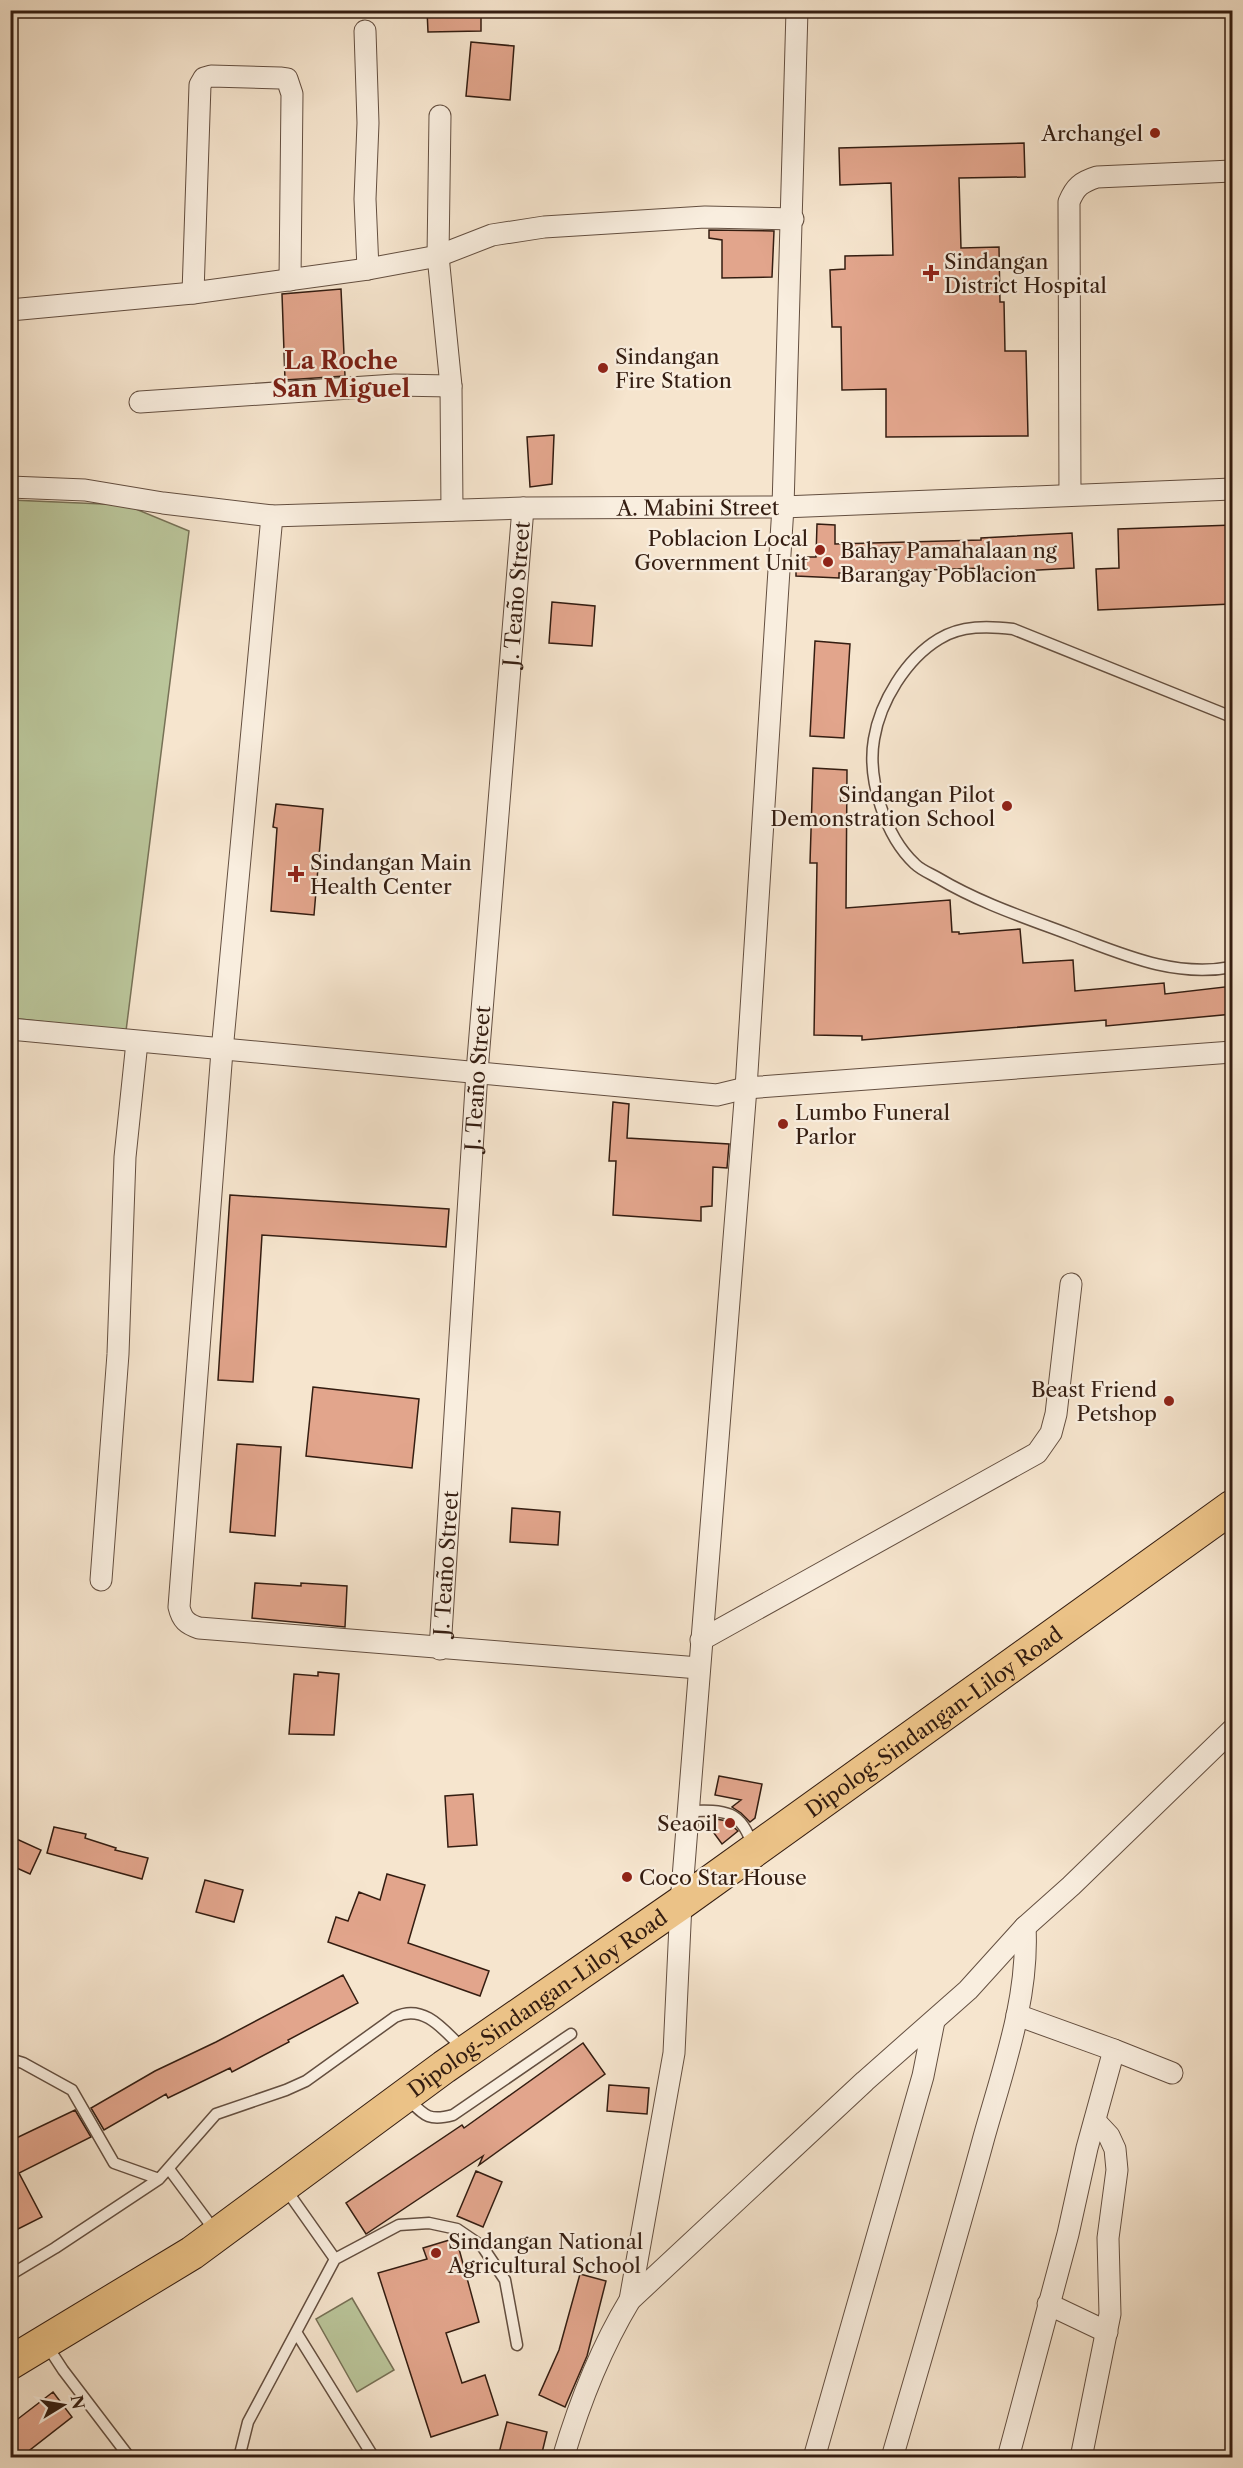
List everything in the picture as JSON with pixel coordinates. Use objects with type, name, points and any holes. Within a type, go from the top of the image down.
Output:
[{"type":"highway","name":"Dipolog-Sindangan-Liloy Road","points":[[10,2363],[176,2264],[466,2052],[681,1903],[1233,1507]]},
{"type":"street","points":[[630,2300],[674,2053],[681,1903],[746,1088],[783,507],[793,219],[797,10]]},
{"type":"street","points":[[365,31],[368,123],[365,199],[368,269]]},
{"type":"street","points":[[193,293],[201,85],[204,78],[211,76],[280,78],[287,79],[289,82],[292,94],[290,280]]},
{"type":"street","points":[[440,116],[438,256],[451,386],[452,510]]},
{"type":"street","points":[[1070,495],[1069,202],[1074,188],[1083,181],[1097,177],[1233,171]]},
{"type":"street","points":[[10,310],[193,293],[368,269],[438,256],[492,235],[544,227],[705,217],[793,219]]},
{"type":"street","points":[[140,402],[395,386],[451,386]]},
{"type":"street","name":"A. Mabini Street","points":[[10,487],[85,489],[163,503],[272,516],[523,508],[783,507],[1233,489]]},
{"type":"street","name":"J. Teaño Street","points":[[440,1649],[477,1072],[523,508]]},
{"type":"street","points":[[272,516],[222,1051],[179,1607],[181,1616],[190,1625],[199,1628],[699,1668]]},
{"type":"street","points":[[10,1029],[222,1051],[717,1095],[746,1088],[1233,1052]]},
{"type":"street","points":[[101,1580],[118,1354],[125,1157],[137,1042]]},
{"type":"street","points":[[701,1640],[1037,1453],[1051,1433],[1056,1414],[1071,1284]]},
{"type":"street","points":[[563,2457],[574,2424],[615,2325],[630,2300],[865,2081],[968,1990],[1024,1927],[1071,1886],[1233,1730]]},
{"type":"street","points":[[892,2457],[957,2235],[1017,2015],[1026,1950],[1024,1927]]},
{"type":"street","points":[[1017,2015],[1172,2073]]},
{"type":"street","points":[[814,2457],[923,2076],[934,2021]]},
{"type":"street","points":[[1008,2457],[1114,2050]]},
{"type":"street","points":[[1082,2457],[1110,2314],[1108,2238],[1117,2170],[1115,2150],[1109,2136],[1095,2121]]},
{"type":"street","points":[[1048,2304],[1107,2331]]},
{"type":"lane","points":[[1233,717],[1013,629],[992,626],[962,629],[939,638],[916,657],[898,680],[883,711],[874,739],[873,762],[882,813],[894,838],[915,864],[967,895],[1146,963],[1188,971],[1213,971],[1233,967]]},
{"type":"lane","points":[[688,1811],[713,1810],[732,1814],[744,1824],[754,1851]]},
{"type":"lane","points":[[10,2275],[159,2179],[216,2114],[306,2081],[406,2012],[418,2012],[429,2018],[466,2052]]},
{"type":"lane","points":[[405,2096],[426,2117],[439,2119],[453,2115],[570,2034]]},
{"type":"lane","points":[[10,2059],[23,2063],[72,2090],[114,2163],[159,2179]]},
{"type":"lane","points":[[169,2169],[217,2235]]},
{"type":"lane","points":[[283,2186],[335,2259]]},
{"type":"lane","points":[[239,2457],[248,2422],[335,2259],[399,2225],[429,2223],[458,2229],[482,2246],[505,2280],[517,2345]]},
{"type":"lane","points":[[296,2332],[374,2457]]},
{"type":"lane","points":[[45,2343],[130,2457]]},
{"type":"green space","points":[[11,500],[126,505],[189,531],[126,1031],[11,1018]]},
{"type":"green space","points":[[352,2298],[394,2370],[357,2392],[316,2319]]},
{"type":"building","points":[[427,10],[481,10],[481,31],[428,32]]},
{"type":"building","points":[[471,42],[514,46],[510,100],[466,96]]},
{"type":"building","points":[[1024,143],[1025,177],[959,178],[961,248],[999,247],[1000,302],[1004,302],[1005,351],[1026,351],[1028,436],[886,437],[886,389],[842,390],[841,327],[832,327],[830,270],[845,269],[845,256],[893,255],[891,183],[840,185],[839,148]]},
{"type":"building","points":[[709,230],[774,231],[772,277],[722,278],[722,240],[709,238]]},
{"type":"building","points":[[341,289],[345,376],[285,380],[282,294]]},
{"type":"building","points":[[554,435],[552,484],[530,487],[527,437]]},
{"type":"building","points":[[817,524],[835,525],[835,544],[981,540],[981,538],[1072,533],[1074,568],[983,573],[983,568],[839,573],[839,578],[796,576],[796,557],[816,557]]},
{"type":"building","points":[[1233,525],[1233,557],[1229,557],[1231,604],[1098,610],[1096,569],[1119,568],[1118,529]]},
{"type":"building","points":[[552,602],[595,606],[592,646],[549,643]]},
{"type":"building","points":[[815,641],[850,644],[844,738],[810,736]]},
{"type":"building","points":[[813,768],[847,770],[846,908],[950,900],[952,932],[959,932],[959,934],[1020,929],[1023,963],[1073,960],[1075,991],[1164,983],[1165,994],[1233,986],[1233,1014],[1106,1026],[1106,1020],[862,1040],[862,1036],[814,1035],[817,863],[810,863]]},
{"type":"building","name":"Sindangan Main Health Center","points":[[276,804],[323,809],[314,915],[271,911],[277,828],[273,827]]},
{"type":"building","points":[[613,1102],[629,1104],[627,1138],[729,1144],[727,1168],[713,1167],[712,1206],[701,1207],[701,1221],[613,1215],[616,1161],[609,1161]]},
{"type":"building","points":[[230,1195],[449,1209],[446,1247],[262,1235],[253,1382],[218,1380]]},
{"type":"building","points":[[313,1387],[419,1399],[412,1468],[306,1456]]},
{"type":"building","points":[[237,1444],[281,1447],[275,1536],[230,1532]]},
{"type":"building","points":[[512,1508],[560,1512],[558,1545],[510,1542]]},
{"type":"building","points":[[255,1583],[347,1586],[345,1627],[252,1618]]},
{"type":"building","points":[[318,1672],[339,1674],[334,1735],[289,1734],[294,1674],[318,1676]]},
{"type":"building","points":[[719,1776],[762,1784],[755,1818],[750,1822],[732,1807],[741,1800],[715,1795]]},
{"type":"building","points":[[473,1794],[477,1845],[448,1847],[445,1796]]},
{"type":"building","points":[[716,1819],[727,1821],[738,1831],[722,1844],[708,1825]]},
{"type":"building","points":[[54,1827],[86,1834],[85,1838],[116,1848],[115,1850],[148,1858],[142,1879],[47,1853]]},
{"type":"building","points":[[10,1836],[41,1850],[30,1874],[10,1865]]},
{"type":"building","points":[[387,1874],[425,1885],[408,1943],[489,1971],[480,1996],[328,1942],[336,1917],[348,1921],[359,1892],[380,1900]]},
{"type":"building","points":[[205,1880],[243,1890],[234,1922],[196,1912]]},
{"type":"building","points":[[343,1975],[358,2003],[288,2040],[289,2042],[232,2072],[230,2068],[168,2098],[166,2094],[104,2130],[91,2108],[155,2071],[216,2042]]},
{"type":"building","points":[[583,2043],[605,2074],[479,2165],[483,2156],[366,2234],[346,2203],[462,2125],[464,2128]]},
{"type":"building","points":[[609,2085],[649,2088],[647,2114],[607,2111]]},
{"type":"building","points":[[75,2110],[91,2137],[19,2173],[42,2217],[10,2233],[10,2141]]},
{"type":"building","points":[[476,2171],[502,2182],[483,2227],[457,2216]]},
{"type":"building","points":[[456,2238],[479,2322],[446,2333],[462,2383],[485,2375],[498,2415],[431,2437],[378,2273],[427,2259],[423,2248]]},
{"type":"building","points":[[580,2274],[606,2281],[587,2356],[565,2407],[539,2395],[559,2350]]},
{"type":"building","points":[[53,2392],[72,2417],[30,2450],[34,2457],[10,2457],[10,2425]]},
{"type":"building","points":[[507,2422],[547,2432],[541,2457],[498,2457]]},
{"type":"place","name":"Archangel","points":[[1155,133]]},
{"type":"place","name":"Sindangan District Hospital","points":[[931,273]]},
{"type":"place","name":"Sindangan Fire Station","points":[[603,368]]},
{"type":"place","name":"Poblacion Local Government Unit","points":[[820,550]]},
{"type":"place","name":"Bahay Pamahalaan ng Barangay Poblacion","points":[[828,562]]},
{"type":"place","name":"Sindangan Pilot Demonstration School","points":[[1007,806]]},
{"type":"place","name":"Sindangan Main Health Center","points":[[296,874]]},
{"type":"place","name":"Lumbo Funeral Parlor","points":[[783,1124]]},
{"type":"place","name":"Beast Friend Petshop","points":[[1169,1401]]},
{"type":"place","name":"Seaoil","points":[[730,1823]]},
{"type":"place","name":"Coco Star House","points":[[627,1877]]},
{"type":"place","name":"Sindangan National Agricultural School","points":[[436,2253]]},
{"type":"district","name":"La Roche San Miguel","points":[[341,374]]}]
